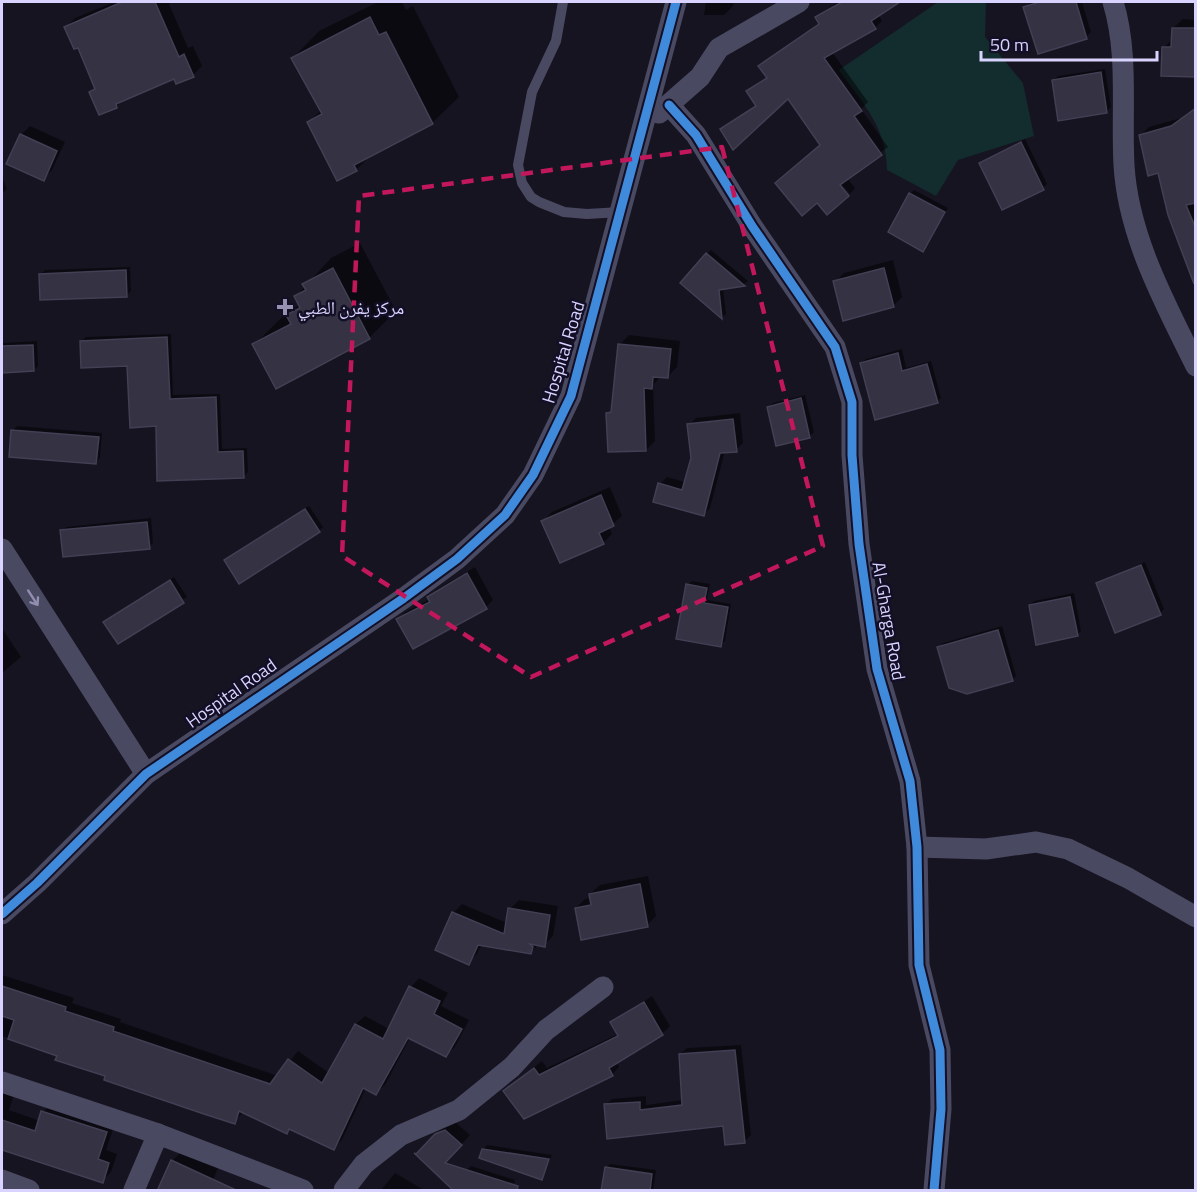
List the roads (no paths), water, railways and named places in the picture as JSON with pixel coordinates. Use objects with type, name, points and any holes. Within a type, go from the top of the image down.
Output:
[{"type":"street","name":"Hospital Road","points":[[3,910],[37,883],[146,774],[404,598],[457,559],[505,515],[534,476],[571,396],[676,2]]},
{"type":"street","points":[[645,125],[700,77],[719,48],[799,2]]},
{"type":"street","points":[[1113,2],[1117,14],[1124,85],[1124,165],[1130,209],[1162,299],[1196,366]]},
{"type":"street","name":"Al-Gharga Road","points":[[669,105],[696,135],[752,226],[835,347],[852,402],[852,455],[859,544],[877,669],[910,781],[917,847],[919,965],[940,1050],[941,1109],[934,1191]]},
{"type":"street","points":[[2,549],[146,774]]},
{"type":"street","points":[[917,847],[986,849],[1036,842],[1068,849],[1128,878],[1196,917]]},
{"type":"street","points":[[344,1191],[364,1164],[401,1136],[459,1110],[512,1067],[546,1030],[603,987]]},
{"type":"street","points":[[2,1083],[158,1134],[303,1191]]},
{"type":"street","points":[[134,1191],[158,1134]]},
{"type":"street","points":[[2,1180],[29,1191]]},
{"type":"lane","points":[[563,2],[556,41],[532,92],[518,165],[522,183],[531,196],[539,202],[564,212],[586,214],[621,212]]},
{"type":"place","name":"مركز يفرن الطبي","points":[[285,307]]}]
